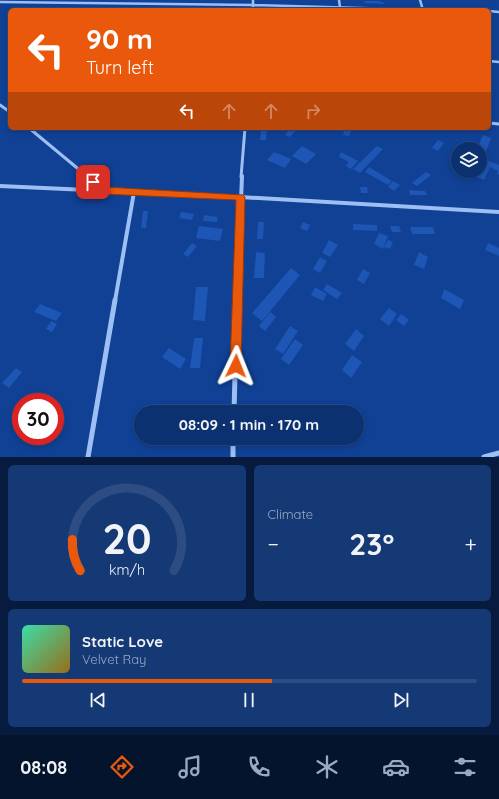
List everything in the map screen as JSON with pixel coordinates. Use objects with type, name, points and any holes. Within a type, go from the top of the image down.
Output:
[{"type":"street","points":[[13,3],[16,0]]},
{"type":"street","points":[[253,0],[253,5]]},
{"type":"street","points":[[339,0],[340,7]]},
{"type":"street","points":[[0,2],[368,8]]},
{"type":"street","points":[[31,130],[103,190]]},
{"type":"street","points":[[234,405],[240,197],[245,130]]},
{"type":"street","points":[[0,186],[240,197],[499,212]]},
{"type":"street","points":[[88,457],[134,192]]},
{"type":"street","points":[[233,445],[233,457]]},
{"type":"street","points":[[484,457],[499,453]]},
{"type":"building","points":[[364,1],[378,1],[383,2],[384,4],[365,3]]},
{"type":"building","points":[[261,130],[267,130],[266,140],[260,140]]},
{"type":"building","points":[[289,130],[296,130],[290,137],[285,135]]},
{"type":"building","points":[[344,130],[351,130],[349,136],[343,135]]},
{"type":"building","points":[[483,135],[491,138],[487,149],[487,142],[480,142]]},
{"type":"building","points":[[438,140],[444,143],[438,151],[432,148]]},
{"type":"building","points":[[302,146],[316,154],[306,164],[292,156]]},
{"type":"building","points":[[377,146],[383,149],[360,173],[353,169]]},
{"type":"building","points":[[274,152],[291,159],[285,168],[267,160]]},
{"type":"building","points":[[341,152],[358,161],[351,169],[346,166],[349,162],[339,157]]},
{"type":"building","points":[[487,160],[499,165],[499,175],[497,174],[498,171],[490,167],[487,174]]},
{"type":"building","points":[[369,167],[392,181],[388,185],[365,172]]},
{"type":"building","points":[[426,172],[431,175],[417,186],[412,183]]},
{"type":"building","points":[[393,181],[400,185],[394,191],[388,187]]},
{"type":"building","points":[[360,187],[367,187],[368,193],[361,193]]},
{"type":"building","points":[[409,190],[425,191],[427,195],[410,195]]},
{"type":"building","points":[[143,211],[148,211],[146,228],[141,228]]},
{"type":"building","points":[[181,212],[194,214],[192,220],[179,218]]},
{"type":"building","points":[[204,215],[218,217],[217,222],[203,221]]},
{"type":"building","points":[[258,222],[264,222],[263,239],[257,239]]},
{"type":"building","points":[[303,222],[310,225],[307,231],[300,228]]},
{"type":"building","points":[[353,224],[377,225],[377,231],[353,230]]},
{"type":"building","points":[[199,226],[223,229],[220,241],[196,238]]},
{"type":"building","points":[[390,226],[399,226],[401,232],[392,232]]},
{"type":"building","points":[[410,227],[433,227],[435,234],[412,234]]},
{"type":"building","points":[[379,233],[388,236],[383,249],[374,244]]},
{"type":"building","points":[[329,240],[338,245],[330,257],[322,253]]},
{"type":"building","points":[[388,240],[393,242],[390,249],[384,247]]},
{"type":"building","points":[[192,243],[197,246],[188,257],[183,254]]},
{"type":"building","points":[[488,243],[499,248],[499,256],[485,250]]},
{"type":"building","points":[[256,252],[265,253],[264,278],[254,278]]},
{"type":"building","points":[[419,252],[428,257],[424,269],[414,265]]},
{"type":"building","points":[[320,257],[327,261],[320,273],[313,269]]},
{"type":"building","points":[[291,268],[300,275],[262,321],[252,313]]},
{"type":"building","points":[[363,269],[370,273],[364,284],[357,280]]},
{"type":"building","points":[[327,284],[342,293],[337,299],[323,290]]},
{"type":"building","points":[[196,287],[208,287],[205,321],[193,320]]},
{"type":"building","points":[[315,287],[327,294],[323,301],[311,295]]},
{"type":"building","points":[[444,289],[464,300],[460,309],[441,298]]},
{"type":"building","points":[[40,304],[62,313],[56,321],[34,312]]},
{"type":"building","points":[[389,308],[397,314],[389,326],[380,319]]},
{"type":"building","points":[[270,312],[276,317],[265,331],[259,326]]},
{"type":"building","points":[[401,314],[409,320],[404,326],[396,320]]},
{"type":"building","points":[[51,321],[57,324],[52,332],[46,329]]},
{"type":"building","points":[[290,326],[298,331],[283,354],[275,349]]},
{"type":"building","points":[[356,329],[364,336],[354,351],[345,344]]},
{"type":"building","points":[[194,338],[203,338],[200,368],[190,368]]},
{"type":"building","points":[[295,339],[303,345],[289,365],[281,359]]},
{"type":"building","points":[[169,348],[186,359],[180,369],[162,357]]},
{"type":"building","points":[[352,355],[362,362],[351,378],[342,370]]},
{"type":"building","points":[[16,368],[22,372],[9,388],[2,383]]},
{"type":"route","points":[[93,182],[103,190],[240,197],[236,366]]}]
